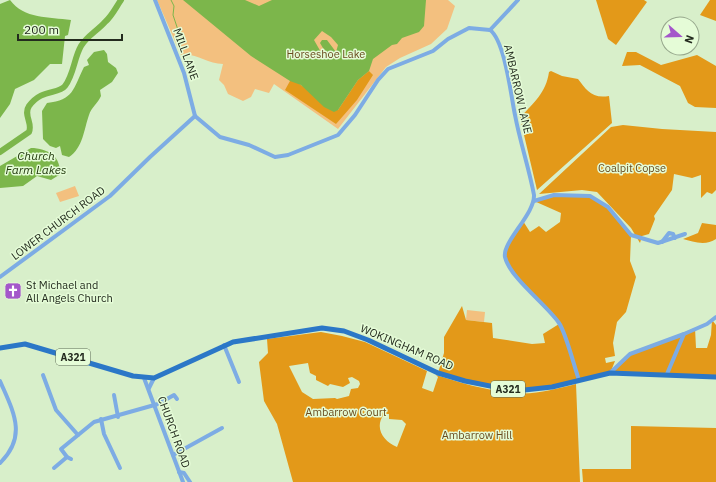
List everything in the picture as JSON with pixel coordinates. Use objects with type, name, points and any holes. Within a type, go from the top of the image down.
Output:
[{"type":"main road","name":"WOKINGHAM ROAD","points":[[144,378],[154,378],[224,345],[250,339],[322,328],[344,332],[368,340],[433,372],[464,381],[515,391],[552,387],[610,373],[716,377]]},
{"type":"main road","name":"A321","points":[[0,348],[25,344],[144,378]]},
{"type":"street","name":"MILL LANE","points":[[155,0],[184,73],[195,116]]},
{"type":"street","points":[[195,116],[220,137],[249,145],[275,157],[288,154],[338,135],[355,115],[378,80],[388,69],[433,51],[448,39],[469,28],[490,30],[518,0]]},
{"type":"street","name":"AMBARROW LANE","points":[[490,30],[497,40],[506,67],[515,116],[528,164],[534,201]]},
{"type":"street","name":"LOWER CHURCH ROAD","points":[[0,277],[110,196],[195,116]]},
{"type":"street","points":[[579,380],[559,324],[510,268],[505,256],[507,248],[534,201],[554,195],[590,196],[608,207],[632,235],[645,241],[662,242],[685,234]]},
{"type":"street","points":[[662,242],[669,233],[673,234],[675,238]]},
{"type":"street","points":[[610,373],[630,354],[684,334],[707,324],[716,317]]},
{"type":"street","points":[[667,374],[684,334]]},
{"type":"street","points":[[224,345],[239,382]]},
{"type":"street","points":[[43,375],[56,410],[78,435]]},
{"type":"street","name":"CHURCH ROAD","points":[[144,378],[183,482]]},
{"type":"street","name":"CHURCH ROAD","points":[[149,388],[154,378]]},
{"type":"street","points":[[0,381],[14,417],[16,434],[12,450],[0,463]]},
{"type":"street","points":[[114,395],[118,417]]},
{"type":"street","points":[[54,468],[69,458],[61,449],[78,435],[101,420],[118,417],[154,404],[158,404],[174,395],[177,399]]},
{"type":"street","points":[[101,420],[104,434],[120,468]]},
{"type":"street","points":[[173,455],[222,428]]},
{"type":"street","points":[[179,472],[184,473],[190,482]]},
{"type":"green space","name":"Horseshoe Lake","points":[[157,0],[448,0],[455,6],[447,29],[431,44],[400,58],[386,67],[338,129],[274,84],[269,93],[255,89],[251,97],[243,101],[228,94],[224,85],[219,80],[223,64],[191,55],[181,55]]},
{"type":"green space","points":[[596,0],[644,0],[647,2],[616,45],[608,39]]},
{"type":"green space","points":[[710,0],[716,0],[716,21],[700,15]]},
{"type":"green space","points":[[627,52],[636,52],[661,65],[693,56],[699,56],[716,66],[716,108],[695,107],[688,103],[680,86],[640,65],[622,66]]},
{"type":"green space","points":[[369,71],[373,75],[357,100],[336,124],[285,90],[290,81],[295,81],[338,110],[358,80]]},
{"type":"green space","points":[[551,71],[562,76],[578,79],[593,95],[603,97],[609,96],[612,123],[537,190],[520,118],[542,92],[549,72]]},
{"type":"green space","name":"Coalpit Copse","points":[[623,125],[716,132],[716,190],[712,194],[707,192],[701,198],[701,175],[692,178],[674,174],[672,190],[654,216],[655,219],[649,234],[642,236],[640,243],[631,228],[597,192],[582,190],[539,194],[611,127]]},
{"type":"green space","points":[[75,186],[79,196],[60,202],[56,193]]},
{"type":"green space","points":[[554,195],[590,196],[608,207],[631,235],[630,261],[636,277],[626,312],[617,322],[613,343],[615,356],[605,358],[606,363],[615,361],[611,371],[630,354],[695,328],[696,348],[707,348],[711,335],[712,320],[716,325],[716,377],[610,373],[552,387],[515,391],[438,373],[444,353],[444,337],[462,306],[466,320],[492,323],[493,338],[532,344],[545,343],[543,334],[559,324],[520,281],[505,257],[508,243],[523,221],[530,232],[539,226],[546,232],[560,222],[561,213],[534,201]]},
{"type":"green space","points":[[702,223],[716,225],[716,239],[704,243],[683,239],[698,233]]},
{"type":"green space","points":[[467,310],[485,312],[484,322],[466,320]]},
{"type":"green space","points":[[321,332],[365,342],[427,371],[422,388],[433,392],[438,377],[436,375],[485,389],[515,393],[553,390],[576,384],[580,482],[293,482],[277,424],[264,401],[259,362],[268,353],[267,339]],"holes":[[[308,363],[310,373],[316,376],[316,380],[328,386],[330,384],[343,387],[350,383],[348,378],[352,377],[359,381],[360,384],[358,388],[351,389],[349,396],[337,399],[313,399],[302,392],[289,366]],[[384,414],[389,414],[389,419],[402,420],[406,424],[397,447],[384,438],[380,429],[381,419]]]},
{"type":"green space","points":[[631,426],[716,428],[716,482],[583,482],[582,469],[631,469]]},
{"type":"water","points":[[10,0],[22,11],[30,14],[71,20],[68,35],[65,36],[62,64],[50,64],[34,80],[15,89],[10,104],[0,118],[0,4]]},
{"type":"water","name":"Horseshoe Lake","points":[[183,0],[245,0],[259,6],[272,0],[426,0],[424,26],[419,32],[402,38],[397,44],[392,45],[373,59],[369,71],[358,80],[338,110],[334,112],[324,107],[301,85],[290,81],[251,56]],"holes":[[[322,31],[331,37],[338,45],[336,52],[327,40],[322,40],[320,43],[326,53],[331,54],[328,57],[322,54],[314,40]]]},
{"type":"water","points":[[104,50],[107,54],[108,62],[116,68],[118,73],[112,82],[100,90],[101,96],[90,112],[77,149],[69,157],[62,155],[60,146],[56,148],[50,146],[43,139],[42,111],[47,103],[63,99],[68,96],[75,87],[84,67],[89,65],[87,60],[94,52]]},
{"type":"water","name":"Church Farm Lakes","points":[[31,148],[43,150],[52,155],[59,163],[59,175],[51,180],[37,176],[23,186],[0,188],[0,166]]},
{"type":"waterway","points":[[0,152],[29,132],[30,125],[27,116],[27,109],[29,106],[34,100],[44,94],[62,89],[65,86],[81,46],[86,39],[107,20],[121,0]]},
{"type":"waterway","points":[[171,0],[174,6],[173,15],[182,42]]},
{"type":"place","name":"St Michael and All Angels Church","points":[[13,291]]},
{"type":"park label","name":"Ambarrow Court","points":[[346,412]]},
{"type":"park label","name":"Ambarrow Hill","points":[[477,435]]}]
